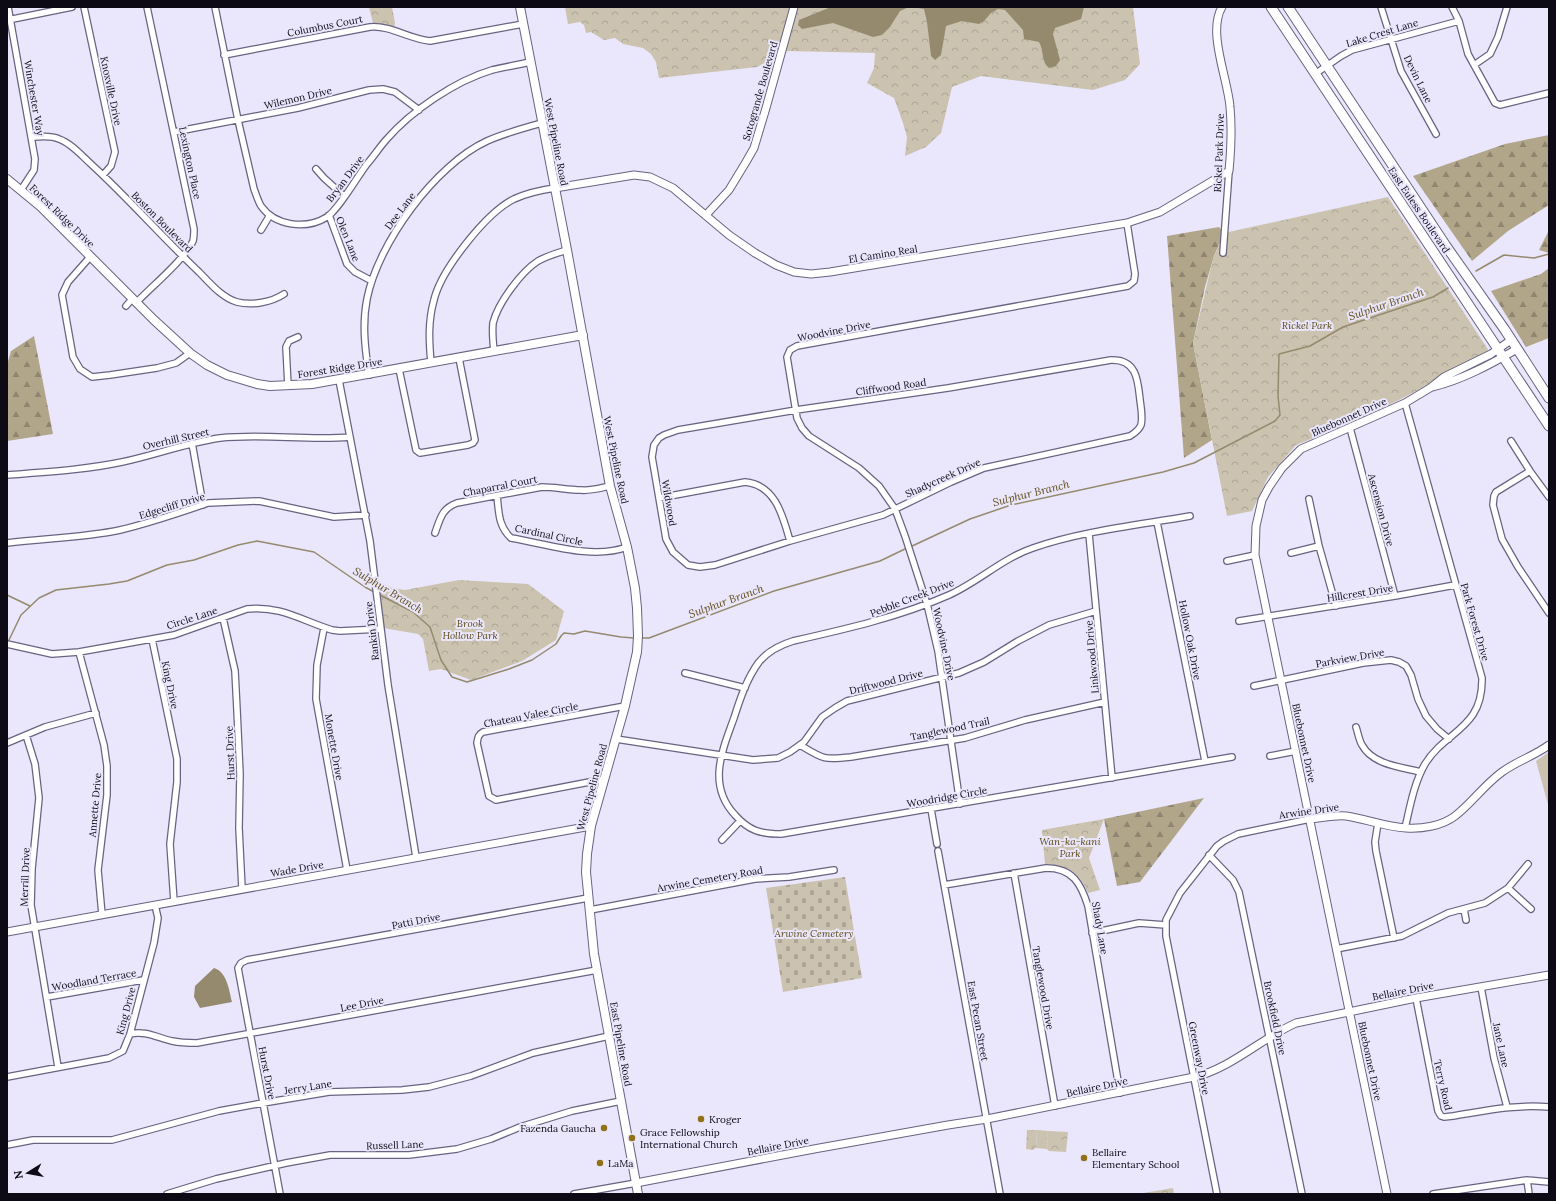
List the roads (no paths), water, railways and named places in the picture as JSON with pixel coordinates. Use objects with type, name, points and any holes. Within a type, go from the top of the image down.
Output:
[{"type":"main road","name":"West Pipeline Road","points":[[520,7],[583,335],[610,486],[627,547],[635,588],[638,623],[637,652],[625,706],[591,826],[586,872],[588,898]]},
{"type":"main road","name":"East Euless Boulevard","points":[[1271,7],[1549,426]]},
{"type":"main road","name":"East Euless Boulevard","points":[[1288,7],[1328,65],[1446,246],[1517,348],[1549,398]]},
{"type":"main road","name":"Forest Ridge Drive","points":[[7,179],[40,207],[134,301],[190,353],[216,371],[243,381],[270,386],[288,386],[339,380],[583,335]]},
{"type":"main road","name":"East Pipeline Road","points":[[588,898],[591,932],[597,970],[638,1194]]},
{"type":"street","name":"Winchester Way","points":[[8,7],[35,159],[34,170],[21,190]]},
{"type":"street","points":[[9,19],[72,7]]},
{"type":"street","name":"Knoxville Drive","points":[[84,7],[115,152],[111,166],[103,175]]},
{"type":"street","name":"Lexington Place","points":[[126,306],[134,301],[182,256],[193,241],[194,229],[147,7]]},
{"type":"street","name":"Bryan Drive","points":[[216,7],[224,55],[238,120],[258,200],[270,215],[286,223],[299,225],[316,222],[329,215],[386,139],[426,105],[467,80],[491,70],[530,62]]},
{"type":"street","name":"Sotogrande Boulevard","points":[[706,215],[729,190],[754,148],[763,121],[794,7]]},
{"type":"street","name":"Rickel Park Drive","points":[[1222,7],[1216,22],[1216,34],[1230,106],[1232,130],[1222,253]]},
{"type":"street","name":"Devin Lane","points":[[1381,7],[1401,71],[1436,134]]},
{"type":"street","points":[[1452,7],[1458,20],[1468,54],[1495,103],[1500,105],[1549,93]]},
{"type":"street","points":[[1474,65],[1490,54],[1498,37],[1506,7]]},
{"type":"street","name":"Lake Crest Lane","points":[[1315,74],[1352,50],[1458,20]]},
{"type":"street","name":"Columbus Court","points":[[224,55],[370,27],[384,28],[417,40],[430,41],[523,24]]},
{"type":"street","name":"Wilemon Drive","points":[[174,132],[238,120],[369,90],[383,89],[395,92],[419,110]]},
{"type":"street","name":"Dee Lane","points":[[369,375],[365,350],[364,323],[367,299],[372,281],[389,242],[399,225],[433,183],[448,169],[477,147],[487,141],[514,131],[542,123]]},
{"type":"street","name":"Boston Boulevard","points":[[32,137],[45,136],[60,139],[72,146],[103,175],[182,256],[224,295],[237,302],[254,303],[266,302],[284,294]]},
{"type":"street","points":[[316,169],[344,196]]},
{"type":"street","name":"El Camino Real","points":[[555,188],[634,175],[644,176],[673,188],[729,235],[755,253],[776,265],[794,272],[811,274],[1127,223],[1160,212],[1229,171]]},
{"type":"street","points":[[431,363],[429,324],[434,300],[441,280],[458,254],[489,219],[507,203],[528,194],[555,188]]},
{"type":"street","points":[[261,230],[270,215]]},
{"type":"street","name":"Olen Lane","points":[[329,215],[347,264],[355,272],[372,281]]},
{"type":"street","name":"Woodvine Drive","points":[[960,804],[938,651],[927,604],[895,509],[879,486],[859,468],[809,436],[799,423],[787,362],[789,352],[797,346],[1128,286],[1134,281],[1135,274],[1127,223]]},
{"type":"street","points":[[494,351],[492,337],[494,322],[500,307],[516,284],[530,268],[539,261],[567,250]]},
{"type":"street","points":[[90,257],[68,282],[62,295],[73,357],[80,369],[92,377],[110,375],[157,368],[176,363],[190,353]]},
{"type":"street","points":[[288,386],[286,347],[289,341],[298,337]]},
{"type":"street","name":"Bluebonnet Drive","points":[[1501,353],[1511,340]]},
{"type":"street","name":"Bluebonnet Drive","points":[[1387,1194],[1254,555],[1256,526],[1262,500],[1269,487],[1282,468],[1302,449],[1405,403],[1430,388],[1444,377],[1491,354],[1501,353],[1517,348]]},
{"type":"street","points":[[399,369],[416,450],[420,452],[468,445],[473,443],[474,440],[459,358]]},
{"type":"street","name":"Cliffwood Road","points":[[659,438],[678,430],[796,410],[948,388],[1111,360],[1117,360],[1127,364]]},
{"type":"street","name":"Shadycreek Drive","points":[[688,565],[700,567],[715,565],[790,541],[882,515],[984,468],[1130,436],[1137,431],[1140,426],[1142,411],[1137,376],[1132,368],[1127,364]]},
{"type":"street","name":"Rankin Drive","points":[[339,380],[366,515],[388,685],[416,857]]},
{"type":"street","name":"Park Forest Drive","points":[[1405,403],[1482,678],[1479,701],[1474,713],[1467,722],[1433,755],[1421,772],[1405,828]]},
{"type":"street","name":"Ascension Drive","points":[[1350,428],[1395,596]]},
{"type":"street","name":"Overhill Street","points":[[7,475],[122,462],[192,443],[220,438],[263,436],[329,439],[350,437]]},
{"type":"street","name":"Wildwood","points":[[659,438],[654,445],[652,457],[666,539],[669,547],[682,561],[688,565]]},
{"type":"street","points":[[1511,442],[1549,497]]},
{"type":"street","points":[[192,443],[203,505]]},
{"type":"street","points":[[1530,471],[1496,492],[1493,505],[1502,539],[1511,557],[1549,613]]},
{"type":"street","points":[[659,498],[745,482],[752,483],[759,486],[774,499],[783,516],[790,541]]},
{"type":"street","name":"Chaparral Court","points":[[435,533],[441,515],[450,505],[542,487],[593,490],[610,486]]},
{"type":"street","name":"Cardinal Circle","points":[[497,496],[502,526],[511,538],[591,553],[618,551],[627,547]]},
{"type":"street","points":[[1309,499],[1319,546],[1336,606]]},
{"type":"street","name":"Edgecliff Drive","points":[[7,543],[78,537],[119,530],[218,502],[259,501],[334,517],[366,515]]},
{"type":"street","name":"Pebble Creek Drive","points":[[722,756],[726,739],[745,688],[760,662],[770,652],[783,644],[864,625],[927,604],[963,588],[1023,552],[1057,541],[1190,516]]},
{"type":"street","name":"Hollow Oak Drive","points":[[1157,522],[1206,761]]},
{"type":"street","name":"Linkwood Drive","points":[[1089,534],[1112,778]]},
{"type":"street","points":[[1291,553],[1319,546]]},
{"type":"street","points":[[1227,561],[1254,555]]},
{"type":"street","name":"Hillcrest Drive","points":[[1239,621],[1455,585]]},
{"type":"street","name":"Circle Lane","points":[[9,645],[52,654],[80,652],[187,631],[247,609],[264,608],[283,611],[324,628],[340,631],[380,629]]},
{"type":"street","name":"Driftwood Drive","points":[[616,739],[722,756],[760,760],[778,758],[800,745],[808,737],[822,717],[840,704],[942,678],[976,667],[1018,641],[1049,625],[1096,611]]},
{"type":"street","name":"Hurst Drive","points":[[223,618],[231,650],[235,678],[240,774],[239,828],[242,889]]},
{"type":"street","name":"Monette Drive","points":[[324,628],[317,665],[316,699],[347,870]]},
{"type":"street","name":"King Drive","points":[[152,639],[177,759],[177,782],[170,844],[174,902]]},
{"type":"street","name":"Annette Drive","points":[[80,652],[104,745],[107,774],[107,795],[98,870],[102,915]]},
{"type":"street","name":"Parkview Drive","points":[[1254,686],[1364,663],[1391,660],[1399,662],[1408,669],[1414,681],[1418,699],[1426,716],[1436,729],[1449,739]]},
{"type":"street","points":[[685,673],[745,688]]},
{"type":"street","name":"Tanglewood Trail","points":[[800,745],[823,758],[835,759],[951,740],[1055,712],[1105,702]]},
{"type":"street","name":"Chateau Valee Circle","points":[[605,779],[496,800],[492,799],[489,796],[477,743],[478,737],[483,732],[625,706]]},
{"type":"street","points":[[7,743],[45,727],[96,713]]},
{"type":"street","points":[[1356,727],[1361,744],[1371,757],[1421,772]]},
{"type":"street","name":"Merrill Drive","points":[[26,735],[35,764],[39,798],[32,869],[31,905],[58,1067]]},
{"type":"street","name":"Arwine Drive","points":[[1166,926],[1166,920],[1180,893],[1209,855],[1224,841],[1238,834],[1310,819],[1339,816],[1405,828],[1422,828],[1433,826],[1446,822],[1455,816],[1502,772],[1549,745]]},
{"type":"street","points":[[1270,756],[1296,751]]},
{"type":"street","name":"Woodridge Circle","points":[[722,756],[719,788],[728,808],[748,827],[761,833],[781,834],[1232,757]]},
{"type":"street","points":[[931,809],[937,844]]},
{"type":"street","points":[[722,840],[740,821]]},
{"type":"street","points":[[1378,823],[1375,842],[1376,851],[1394,938]]},
{"type":"street","name":"Wade Drive","points":[[7,932],[591,826]]},
{"type":"street","name":"East Pecan Street","points":[[938,851],[1000,1194]]},
{"type":"street","name":"Brookfield Drive","points":[[1209,855],[1233,880],[1239,892],[1302,1194]]},
{"type":"street","points":[[1336,949],[1394,938],[1410,932],[1435,918],[1485,903],[1508,888],[1528,864]]},
{"type":"street","name":"Shady Lane","points":[[944,885],[1056,868],[1071,875],[1080,884],[1088,906],[1120,1093]]},
{"type":"street","name":"Arwine Cemetery Road","points":[[590,910],[755,879],[789,877],[834,870]]},
{"type":"street","name":"Tanglewood Drive","points":[[1014,874],[1055,1106]]},
{"type":"street","points":[[1508,888],[1531,908]]},
{"type":"street","name":"Patti Drive","points":[[247,960],[588,898]]},
{"type":"street","name":"King Drive","points":[[7,1077],[109,1058],[120,1054],[125,1048],[130,1034],[156,930],[158,918],[156,905]]},
{"type":"street","points":[[1464,909],[1466,920]]},
{"type":"street","points":[[1092,933],[1139,923],[1166,926]]},
{"type":"street","name":"Greenway Drive","points":[[1166,926],[1166,936],[1217,1194]]},
{"type":"street","name":"Hurst Drive","points":[[247,960],[241,963],[238,968],[280,1194]]},
{"type":"street","name":"Lee Drive","points":[[130,1034],[140,1032],[172,1041],[187,1043],[250,1034],[597,970]]},
{"type":"street","name":"Bellaire Drive","points":[[636,1183],[816,1148],[948,1125],[987,1120],[1194,1077],[1218,1068],[1296,1023],[1416,998],[1549,975]]},
{"type":"street","name":"Woodland Terrace","points":[[47,997],[143,980]]},
{"type":"street","name":"Jane Lane","points":[[1481,987],[1494,1058],[1507,1107]]},
{"type":"street","name":"Terry Road","points":[[1416,998],[1439,1115],[1444,1117],[1530,1105],[1549,1107]]},
{"type":"street","name":"Jerry Lane","points":[[7,1145],[33,1140],[112,1140],[219,1111],[263,1102],[329,1092],[402,1090],[429,1087],[471,1076],[533,1053],[609,1036]]},
{"type":"street","name":"Russell Lane","points":[[167,1194],[216,1179],[330,1155],[410,1155],[457,1149],[572,1111],[621,1102]]},
{"type":"street","points":[[1433,1194],[1527,1180],[1549,1182]]},
{"type":"street","points":[[1527,1180],[1529,1194]]},
{"type":"street","points":[[574,1194],[636,1183]]},
{"type":"waterway","name":"Sulphur Branch","points":[[1476,271],[1504,255],[1534,258],[1549,254]]},
{"type":"waterway","name":"Sulphur Branch","points":[[910,547],[970,519],[1011,505],[1163,472],[1194,463],[1275,421],[1280,415],[1278,396],[1279,354],[1310,346],[1343,327],[1433,297],[1448,288]]},
{"type":"waterway","name":"Sulphur Branch","points":[[8,642],[21,615],[39,598],[56,590],[127,581],[167,565],[194,560],[238,545],[257,541],[314,552],[374,592]]},
{"type":"waterway","name":"Sulphur Branch","points":[[640,638],[649,638],[774,591],[880,561],[907,548]]},
{"type":"waterway","name":"Sulphur Branch","points":[[378,594],[413,612],[430,627],[441,660],[452,677],[467,682],[532,660],[556,644],[564,633],[574,634],[585,631],[634,638]]},
{"type":"waterway","points":[[7,595],[30,606]]},
{"type":"place","name":"Kroger","points":[[701,1119]]},
{"type":"place","name":"Fazenda Gaucha","points":[[604,1128]]},
{"type":"place","name":"Grace Fellowship International Church","points":[[632,1138]]},
{"type":"place","name":"Bellaire Elementary School","points":[[1084,1158]]},
{"type":"place","name":"LaMa","points":[[600,1163]]},
{"type":"park label","name":"Rickel Park","points":[[1307,325]]},
{"type":"park label","name":"Brook Hollow Park","points":[[470,628]]},
{"type":"park label","name":"Wan-ka-kani Park","points":[[1070,846]]},
{"type":"park label","name":"Arwine Cemetery","points":[[814,933]]}]
